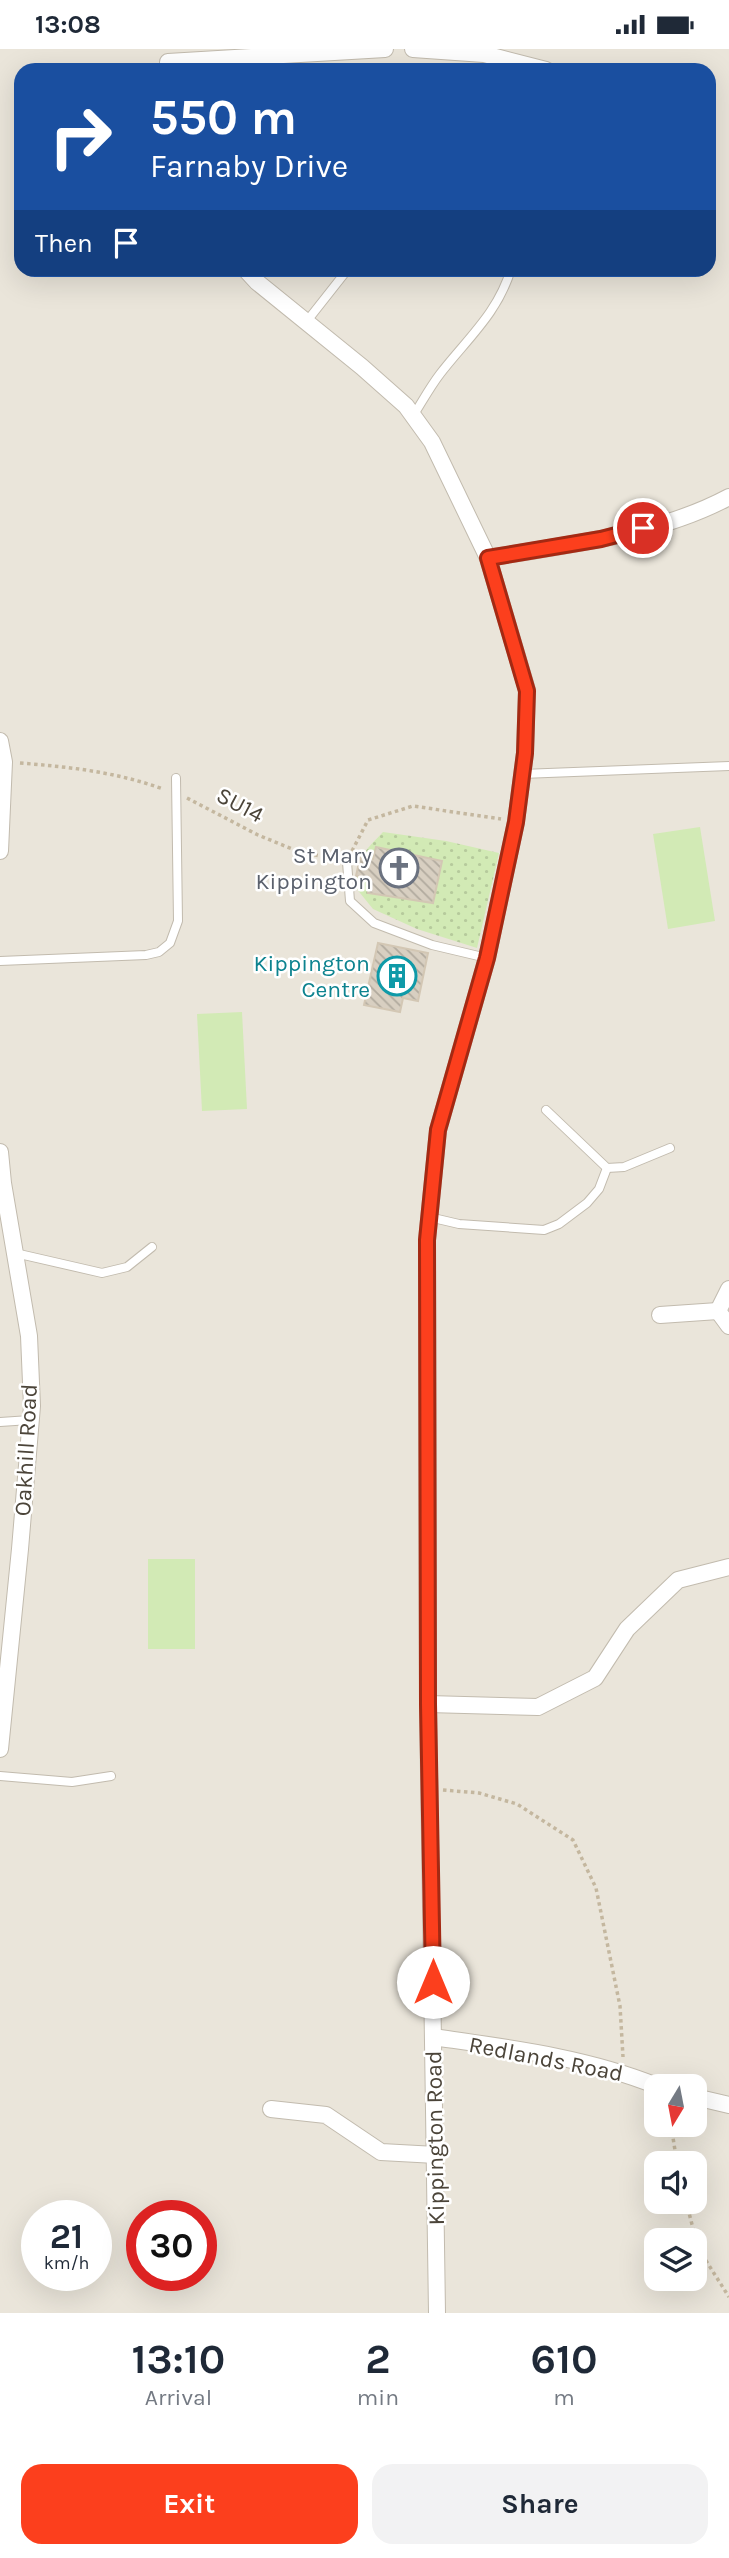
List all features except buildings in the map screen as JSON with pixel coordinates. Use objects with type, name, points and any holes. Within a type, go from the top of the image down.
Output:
[{"type":"street","points":[[277,55],[295,49]]},
{"type":"street","points":[[168,60],[385,49]]},
{"type":"street","points":[[413,49],[484,54],[518,63]]},
{"type":"street","name":"Kippington Road","points":[[252,277],[362,366],[406,406],[432,442],[488,558],[527,691],[525,753],[516,822],[487,958],[438,1130],[429,1217],[428,1704],[437,2313]]},
{"type":"street","points":[[488,558],[601,539],[685,517],[729,497]]},
{"type":"street","points":[[0,741],[4,762],[0,851]]},
{"type":"street","name":"Oakhill Road","points":[[0,1152],[4,1209],[30,1336],[30,1420],[0,1749]]},
{"type":"street","points":[[718,1311],[729,1289]]},
{"type":"street","points":[[660,1315],[718,1311]]},
{"type":"street","points":[[718,1311],[729,1326]]},
{"type":"street","points":[[428,1704],[538,1707],[595,1678],[627,1629],[678,1580],[729,1567]]},
{"type":"street","name":"Redlands Road","points":[[433,2037],[542,2053],[624,2073],[644,2081]]},
{"type":"street","points":[[707,2100],[729,2105]]},
{"type":"street","points":[[271,2109],[326,2115],[381,2152],[436,2154]]},
{"type":"lane","points":[[307,321],[342,277]]},
{"type":"lane","points":[[413,416],[440,374],[470,340],[500,299],[507,277]]},
{"type":"lane","points":[[522,774],[729,766]]},
{"type":"lane","points":[[0,961],[146,955],[159,952],[170,943],[178,921],[176,778]]},
{"type":"lane","points":[[347,862],[350,901],[374,923],[432,945],[487,958]]},
{"type":"lane","points":[[546,1110],[607,1168],[624,1167],[670,1148]]},
{"type":"lane","points":[[429,1217],[459,1224],[544,1230],[559,1224],[587,1203],[598,1189],[607,1168]]},
{"type":"lane","points":[[15,1253],[102,1273],[127,1267],[152,1247]]},
{"type":"lane","points":[[0,1422],[30,1420]]},
{"type":"lane","points":[[0,1776],[72,1782],[111,1776]]},
{"type":"path","name":"SU14","points":[[4,762],[84,768],[137,780],[195,801],[268,839],[298,851],[347,862]]},
{"type":"path","points":[[347,862],[368,820],[413,806],[516,822]]},
{"type":"path","points":[[431,1790],[479,1793],[517,1804],[573,1840],[596,1888],[620,2006],[624,2073]]},
{"type":"path","points":[[689,2214],[698,2248],[729,2297]]},
{"type":"shaded area","points":[[0,49],[729,49],[729,2313],[0,2313]]},
{"type":"green space","points":[[700,827],[715,921],[668,929],[653,834]]},
{"type":"green space","points":[[383,832],[446,841],[499,853],[477,948],[417,929],[373,909],[356,888],[357,877],[362,856]]},
{"type":"green space","points":[[242,1012],[247,1109],[202,1111],[197,1014]]},
{"type":"green space","points":[[148,1559],[195,1559],[195,1649],[148,1649]]},
{"type":"place","name":"St Mary Kippington","points":[[399,868]]},
{"type":"place","name":"Kippington Centre","points":[[397,976]]},
{"type":"route","points":[[433,1982],[426,1493],[427,1240],[438,1130],[487,958],[516,822],[525,753],[527,691],[488,558],[601,539],[643,528]]}]
